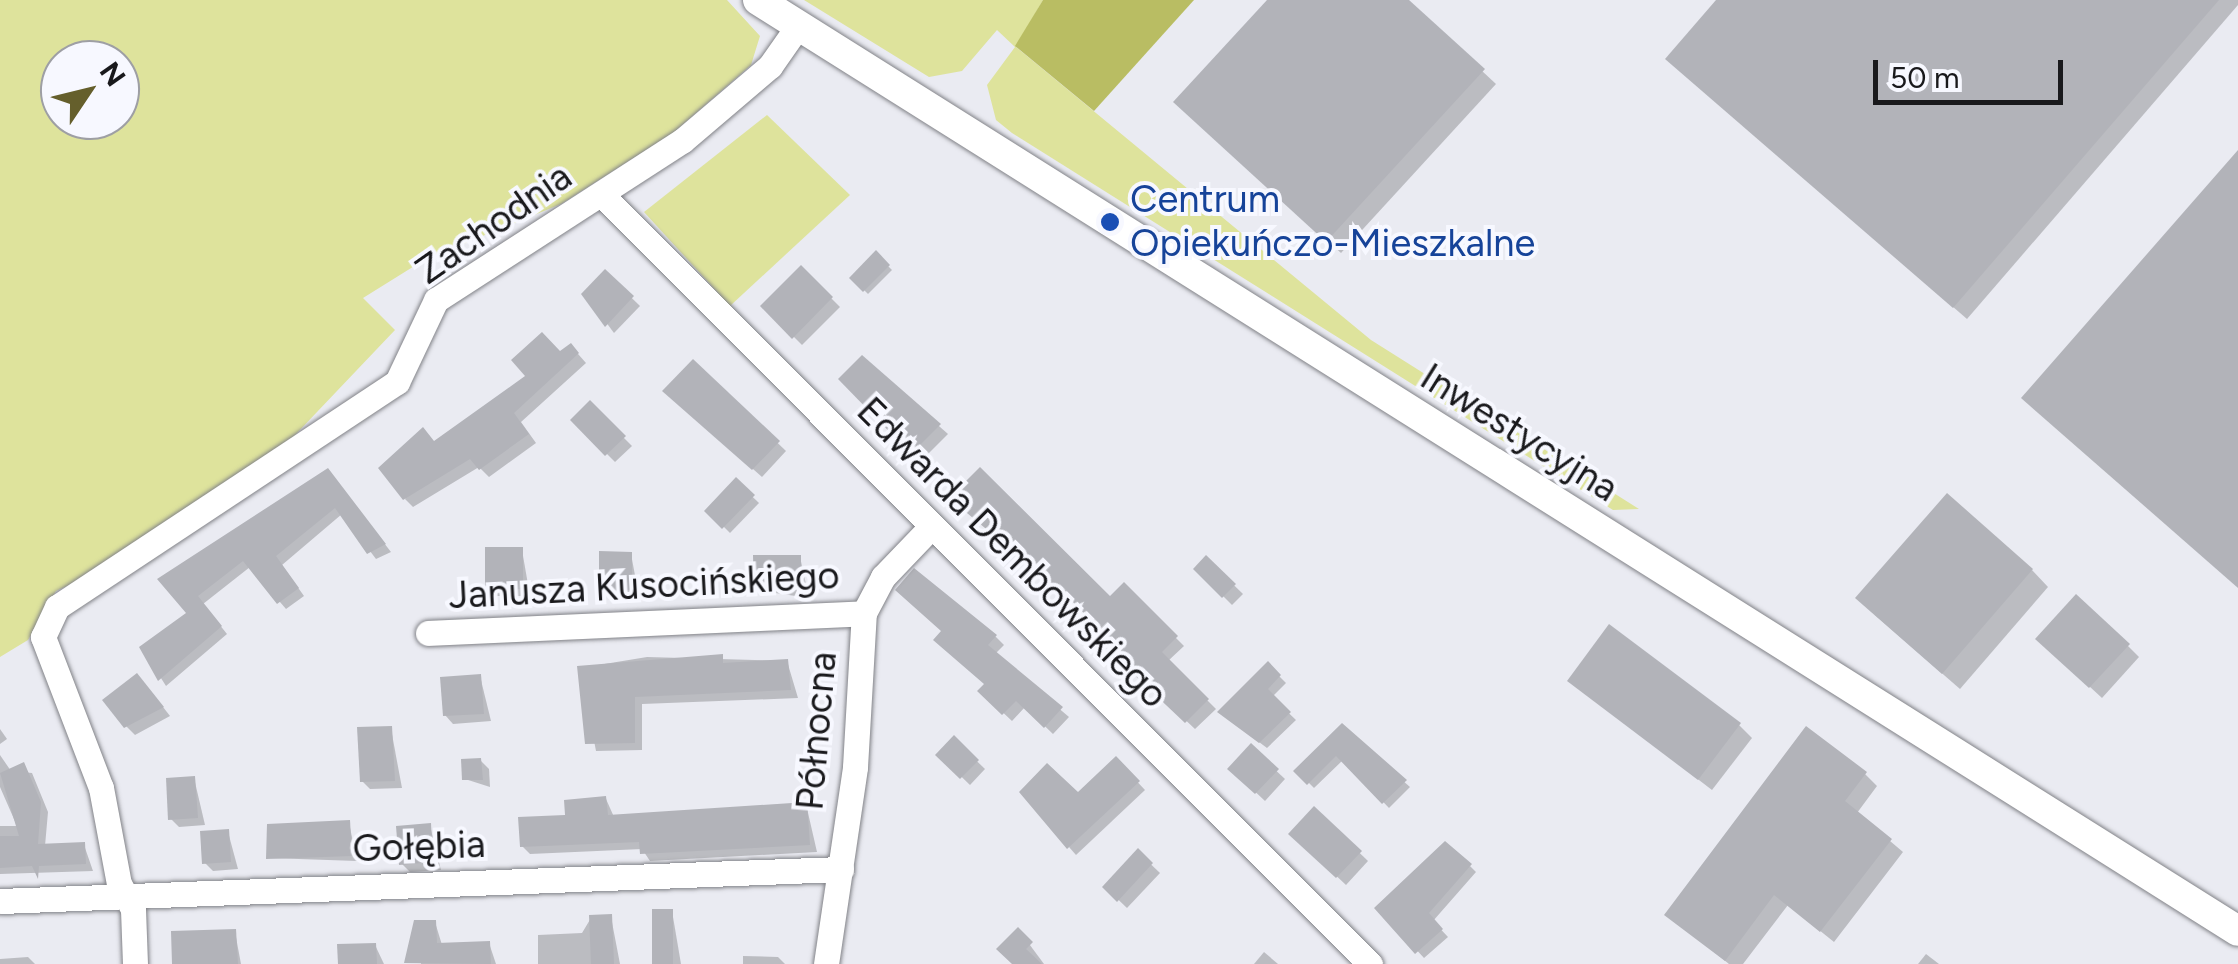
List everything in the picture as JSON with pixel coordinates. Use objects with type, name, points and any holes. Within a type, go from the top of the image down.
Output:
[{"type":"street","name":"Inwestycyjna","points":[[758,0],[2238,931]]},
{"type":"street","name":"Zachodnia","points":[[127,897],[102,788],[47,655],[48,622],[57,607],[397,382],[436,300],[602,194],[770,66],[798,26]]},
{"type":"street","name":"Edwarda Dembowskiego","points":[[602,194],[1370,964]]},
{"type":"street","name":"Północna","points":[[826,964],[841,869],[864,613],[882,578],[932,527]]},
{"type":"street","name":"Janusza Kusocińskiego","points":[[428,634],[864,613]]},
{"type":"street","name":"Gołębia","points":[[0,901],[841,869]]},
{"type":"street","points":[[127,897],[135,964]]},
{"type":"green space","points":[[0,0],[727,0],[760,36],[751,65],[673,133],[561,204],[424,260],[363,298],[395,330],[278,453],[106,568],[56,591],[28,640],[0,657]]},
{"type":"green space","points":[[804,0],[1043,0],[1016,47],[1371,340],[1639,509],[1613,510],[1012,133],[996,120],[987,85],[1015,47],[997,30],[962,71],[929,77]]},
{"type":"green space","points":[[1043,0],[1194,0],[1094,111],[1015,46]]},
{"type":"green space","points":[[767,115],[850,195],[730,306],[644,212]]},
{"type":"building","points":[[1267,0],[1409,0],[1485,69],[1326,242],[1173,102]]},
{"type":"building","points":[[1716,0],[2219,0],[1953,308],[1665,59]]},
{"type":"building","points":[[2238,150],[2238,588],[2021,398]]},
{"type":"building","points":[[876,250],[890,265],[863,292],[849,278]]},
{"type":"building","points":[[801,265],[833,297],[792,339],[760,306]]},
{"type":"building","points":[[605,269],[634,296],[605,327],[581,294]]},
{"type":"building","points":[[542,332],[560,351],[571,343],[579,353],[514,413],[529,434],[479,470],[470,459],[403,500],[378,468],[423,427],[434,441],[525,376],[511,360]]},
{"type":"building","points":[[862,355],[941,424],[911,454],[838,379]]},
{"type":"building","points":[[693,359],[780,441],[752,470],[662,391]]},
{"type":"building","points":[[590,400],[626,436],[605,456],[570,420]]},
{"type":"building","points":[[980,467],[1110,596],[1124,582],[1178,636],[1162,652],[1209,699],[1185,723],[1110,652],[1116,646],[1070,599],[949,498]]},
{"type":"building","points":[[328,468],[386,544],[367,554],[335,508],[276,556],[299,588],[277,604],[243,561],[198,596],[222,626],[158,681],[139,647],[186,613],[157,579]]},
{"type":"building","points":[[736,477],[755,495],[722,529],[704,511]]},
{"type":"building","points":[[1947,493],[2033,569],[1942,674],[1855,598]]},
{"type":"building","points":[[485,547],[523,547],[523,589],[485,589]]},
{"type":"building","points":[[599,551],[632,552],[632,590],[599,590]]},
{"type":"building","points":[[753,555],[801,555],[801,591],[754,591]]},
{"type":"building","points":[[1206,555],[1236,584],[1222,598],[1193,569]]},
{"type":"building","points":[[914,568],[997,635],[988,645],[1063,707],[1044,728],[1016,701],[1002,715],[977,691],[984,684],[933,640],[941,631],[895,590]]},
{"type":"building","points":[[2076,594],[2130,644],[2089,688],[2035,639]]},
{"type":"building","points":[[1609,624],[1741,723],[1698,780],[1567,681]]},
{"type":"building","points":[[723,654],[723,663],[788,659],[791,690],[635,697],[635,743],[585,744],[577,666]]},
{"type":"building","points":[[1268,661],[1281,675],[1268,689],[1291,712],[1259,743],[1217,712]]},
{"type":"building","points":[[137,673],[164,707],[124,728],[102,700]]},
{"type":"building","points":[[481,674],[484,714],[443,716],[440,677]]},
{"type":"building","points":[[1342,723],[1407,780],[1382,804],[1336,756],[1307,785],[1293,771]]},
{"type":"building","points":[[392,726],[395,781],[360,782],[357,727]]},
{"type":"building","points":[[1806,726],[1867,772],[1845,801],[1892,839],[1820,932],[1774,895],[1725,961],[1664,915]]},
{"type":"building","points":[[954,735],[979,760],[960,779],[935,755]]},
{"type":"building","points":[[1251,743],[1279,769],[1255,794],[1227,769]]},
{"type":"building","points":[[1116,756],[1140,781],[1067,849],[1019,792],[1047,763],[1078,792]]},
{"type":"building","points":[[481,758],[483,780],[462,780],[461,759]]},
{"type":"building","points":[[24,762],[41,802],[38,844],[85,842],[86,864],[39,866],[38,879],[32,866],[0,868],[0,836],[19,836],[0,773]]},
{"type":"building","points":[[195,776],[198,818],[168,820],[166,778]]},
{"type":"building","points":[[606,796],[608,815],[807,802],[810,845],[640,854],[639,842],[520,847],[518,817],[565,815],[564,800]]},
{"type":"building","points":[[1314,806],[1362,851],[1336,878],[1288,834]]},
{"type":"building","points":[[350,820],[352,856],[266,859],[267,824]]},
{"type":"building","points":[[431,823],[433,862],[399,865],[396,826]]},
{"type":"building","points":[[229,829],[231,862],[202,864],[200,831]]},
{"type":"building","points":[[1445,841],[1472,864],[1429,913],[1443,929],[1415,954],[1374,908]]},
{"type":"building","points":[[1138,848],[1153,863],[1117,902],[1102,887]]},
{"type":"building","points":[[652,909],[673,909],[673,964],[652,964]]},
{"type":"building","points":[[612,914],[614,964],[591,964],[589,915]]},
{"type":"building","points":[[414,920],[436,920],[437,943],[490,941],[491,964],[404,963]]},
{"type":"building","points":[[1018,927],[1033,942],[1026,949],[1042,964],[1012,964],[996,949]]},
{"type":"building","points":[[236,929],[238,964],[172,964],[171,931]]},
{"type":"building","points":[[376,943],[377,964],[338,964],[337,944]]},
{"type":"place","name":"Centrum Opiekuńczo-Mieszkalne","points":[[1110,222]]}]
